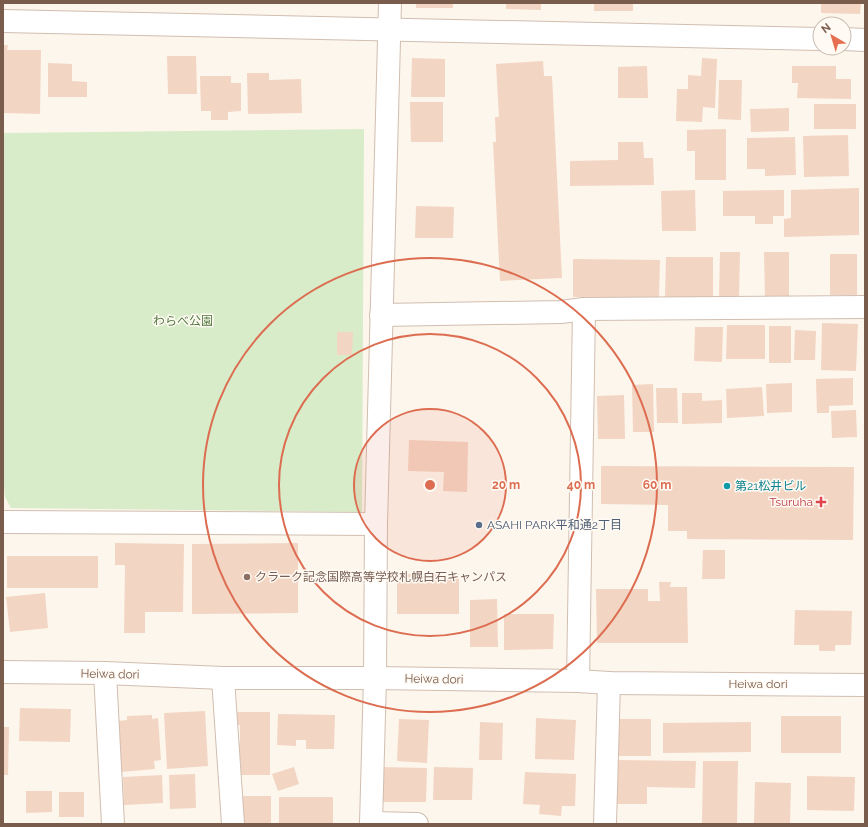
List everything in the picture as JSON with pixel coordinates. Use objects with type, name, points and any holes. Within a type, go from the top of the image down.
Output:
[{"type":"street","points":[[390,3],[376,524],[375,678],[371,824],[417,824]]},
{"type":"street","points":[[3,21],[812,39]]},
{"type":"street","points":[[852,39],[865,40]]},
{"type":"street","points":[[381,315],[561,312],[584,309],[865,307]]},
{"type":"street","points":[[578,682],[584,309]]},
{"type":"street","points":[[3,522],[376,524]]},
{"type":"street","points":[[3,665],[3,672]]},
{"type":"street","name":"Heiwa dori","points":[[3,672],[105,673],[223,678],[375,678],[609,683],[865,685]]},
{"type":"street","points":[[105,673],[113,824]]},
{"type":"street","points":[[223,678],[233,824]]},
{"type":"street","points":[[605,824],[609,683]]},
{"type":"green space","name":"わらべ公園","points":[[364,129],[362,512],[11,508],[5,497],[3,478],[3,133]]},
{"type":"building","points":[[416,3],[453,3],[453,8],[416,8]]},
{"type":"building","points":[[506,3],[541,3],[541,10],[506,9]]},
{"type":"building","points":[[594,3],[633,3],[633,11],[594,11]]},
{"type":"building","points":[[821,3],[861,3],[860,14],[821,13]]},
{"type":"building","points":[[3,45],[8,45],[7,50],[41,50],[40,114],[3,113]]},
{"type":"building","points":[[167,56],[196,56],[197,94],[168,94]]},
{"type":"building","points":[[412,58],[445,59],[445,97],[411,97]]},
{"type":"building","points":[[702,58],[717,59],[715,108],[703,107],[702,122],[676,121],[677,89],[688,89],[688,75],[701,76]]},
{"type":"building","points":[[543,61],[544,76],[552,76],[562,278],[500,281],[493,142],[496,142],[495,117],[499,117],[496,64]]},
{"type":"building","points":[[48,63],[72,64],[72,81],[87,82],[87,97],[48,97]]},
{"type":"building","points":[[647,66],[648,98],[618,98],[618,67]]},
{"type":"building","points":[[792,66],[836,66],[836,79],[851,79],[851,99],[797,98],[798,83],[792,83]]},
{"type":"building","points":[[247,73],[269,73],[269,80],[301,79],[302,113],[248,114]]},
{"type":"building","points":[[200,76],[231,76],[231,83],[241,83],[241,111],[228,112],[228,120],[211,120],[211,111],[201,111]]},
{"type":"building","points":[[719,80],[742,80],[741,120],[718,119]]},
{"type":"building","points":[[410,102],[443,102],[443,142],[411,142]]},
{"type":"building","points":[[814,104],[856,104],[856,129],[814,129]]},
{"type":"building","points":[[789,108],[789,131],[751,132],[750,109]]},
{"type":"building","points":[[726,129],[726,180],[695,180],[695,151],[687,151],[687,130]]},
{"type":"building","points":[[848,135],[849,176],[804,177],[803,136]]},
{"type":"building","points":[[795,137],[796,175],[765,176],[765,169],[747,169],[747,138]]},
{"type":"building","points":[[618,142],[643,142],[644,158],[653,158],[654,185],[570,186],[570,161],[618,160]]},
{"type":"building","points":[[859,188],[859,235],[784,237],[784,219],[791,218],[791,190]]},
{"type":"building","points":[[695,190],[696,231],[662,231],[661,191]]},
{"type":"building","points":[[784,190],[784,216],[773,216],[773,224],[755,224],[755,216],[723,216],[723,191]]},
{"type":"building","points":[[416,206],[454,207],[453,238],[415,238]]},
{"type":"building","points":[[720,252],[740,252],[739,298],[719,298]]},
{"type":"building","points":[[764,252],[789,252],[789,296],[765,297]]},
{"type":"building","points":[[830,254],[857,254],[857,295],[830,295]]},
{"type":"building","points":[[666,257],[713,257],[713,297],[665,297]]},
{"type":"building","points":[[573,259],[660,260],[659,297],[573,297]]},
{"type":"building","points":[[822,323],[858,324],[856,371],[821,370]]},
{"type":"building","points":[[727,325],[765,325],[765,359],[726,359]]},
{"type":"building","points":[[769,326],[791,326],[791,363],[769,363]]},
{"type":"building","points":[[695,327],[723,327],[722,362],[694,361]]},
{"type":"building","points":[[795,330],[816,331],[815,360],[794,360]]},
{"type":"building","points":[[337,332],[353,332],[352,355],[337,355]]},
{"type":"building","points":[[853,378],[853,405],[829,406],[829,413],[817,413],[816,379]]},
{"type":"building","points":[[792,383],[792,412],[767,413],[766,384]]},
{"type":"building","points":[[653,384],[654,432],[633,432],[632,385]]},
{"type":"building","points":[[762,387],[764,416],[727,418],[726,389]]},
{"type":"building","points":[[656,388],[677,388],[678,423],[657,423]]},
{"type":"building","points":[[682,393],[702,393],[702,401],[722,400],[722,423],[682,424]]},
{"type":"building","points":[[624,395],[625,439],[598,439],[597,396]]},
{"type":"building","points":[[856,410],[857,437],[832,438],[831,411]]},
{"type":"building","points":[[409,440],[468,442],[467,492],[443,491],[444,472],[408,471]]},
{"type":"building","name":"第21松井ビル","points":[[601,466],[854,467],[853,540],[687,539],[687,531],[668,531],[668,505],[601,504]]},
{"type":"building","points":[[115,543],[184,544],[183,612],[145,612],[145,633],[124,633],[125,565],[115,565]]},
{"type":"building","points":[[298,543],[298,613],[192,614],[192,544]]},
{"type":"building","points":[[703,550],[725,550],[725,579],[702,579]]},
{"type":"building","points":[[7,556],[98,556],[98,588],[7,588]]},
{"type":"building","points":[[397,574],[459,574],[459,614],[397,614]]},
{"type":"building","points":[[659,582],[671,582],[670,587],[687,587],[688,643],[597,643],[596,589],[648,589],[648,601],[660,601]]},
{"type":"building","points":[[45,593],[48,628],[10,632],[6,597]]},
{"type":"building","points":[[497,599],[498,647],[470,647],[470,600]]},
{"type":"building","points":[[795,610],[852,611],[851,645],[835,645],[835,651],[819,651],[819,645],[794,645]]},
{"type":"building","points":[[504,614],[554,614],[553,649],[504,650]]},
{"type":"building","points":[[20,708],[71,709],[70,742],[19,741]]},
{"type":"building","points":[[205,711],[208,766],[167,769],[164,713]]},
{"type":"building","points":[[236,712],[270,712],[270,775],[240,775],[241,761],[235,761],[234,743],[240,743],[240,725],[235,725]]},
{"type":"building","points":[[278,714],[335,715],[334,749],[306,749],[306,740],[296,740],[296,746],[277,745]]},
{"type":"building","points":[[152,715],[152,719],[158,718],[161,760],[154,761],[155,769],[121,772],[118,721],[127,720],[127,716]]},
{"type":"building","points":[[781,716],[841,716],[841,753],[781,753]]},
{"type":"building","points":[[536,718],[576,720],[574,760],[535,759]]},
{"type":"building","points":[[399,719],[429,720],[427,763],[397,761]]},
{"type":"building","points":[[617,719],[651,719],[651,756],[617,756]]},
{"type":"building","points":[[480,722],[503,723],[502,760],[479,760]]},
{"type":"building","points":[[751,722],[751,752],[663,753],[663,723]]},
{"type":"building","points":[[3,727],[9,727],[8,775],[3,775]]},
{"type":"building","points":[[615,760],[696,761],[695,788],[647,787],[647,804],[614,804]]},
{"type":"building","points":[[703,761],[738,761],[737,824],[702,824]]},
{"type":"building","points":[[294,767],[299,784],[278,791],[272,774]]},
{"type":"building","points":[[378,767],[427,768],[426,802],[378,802]]},
{"type":"building","points":[[434,767],[473,768],[472,800],[433,800]]},
{"type":"building","points":[[525,772],[576,774],[575,806],[562,806],[561,816],[539,814],[540,805],[523,804]]},
{"type":"building","points":[[195,774],[196,808],[170,809],[169,775]]},
{"type":"building","points":[[162,775],[163,803],[124,805],[123,777]]},
{"type":"building","points":[[807,776],[855,777],[854,811],[807,810]]},
{"type":"building","points":[[755,782],[791,783],[790,824],[754,824]]},
{"type":"building","points":[[26,791],[52,791],[52,812],[26,813]]},
{"type":"building","points":[[59,792],[84,792],[84,817],[59,817]]},
{"type":"building","points":[[236,796],[271,796],[271,824],[236,824]]},
{"type":"building","points":[[279,797],[333,797],[333,824],[279,824]]},
{"type":"place","name":"第21松井ビル","points":[[727,486]]},
{"type":"place","name":"Tsuruha","points":[[821,502]]},
{"type":"place","name":"ASAHI PARK平和通2丁目","points":[[479,525]]},
{"type":"place","name":"クラーク記念国際高等学校札幌白石キャンパス","points":[[247,577]]}]
